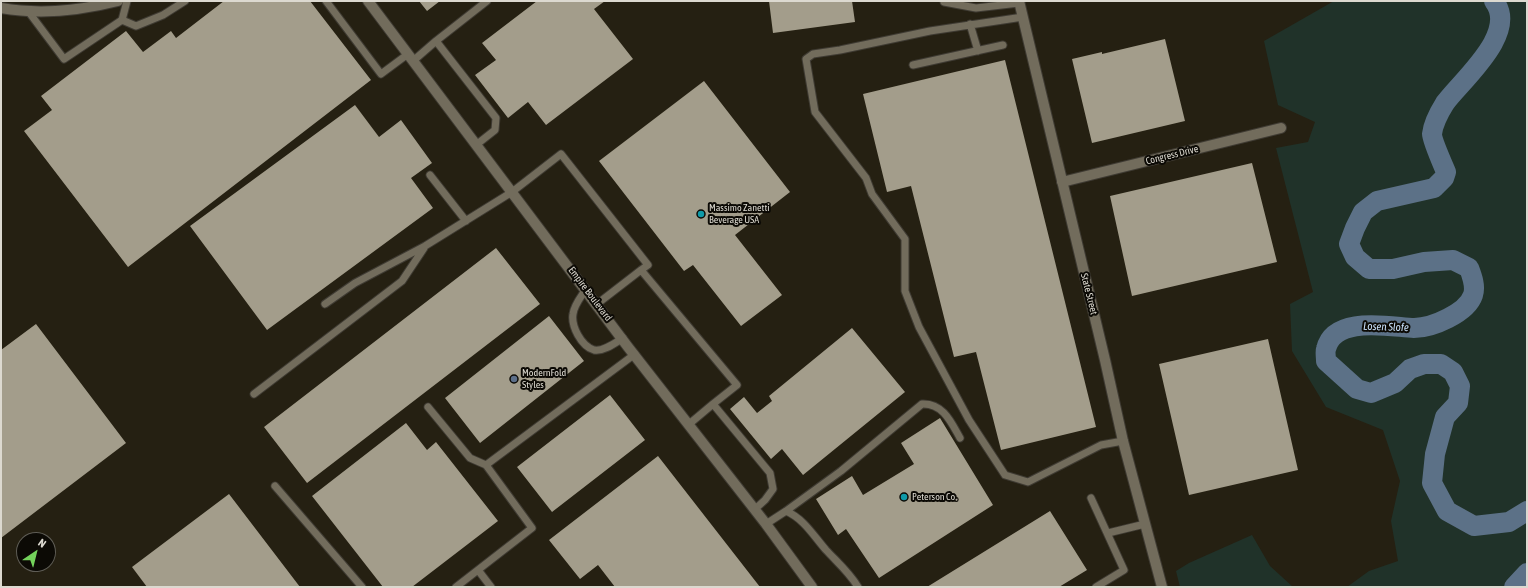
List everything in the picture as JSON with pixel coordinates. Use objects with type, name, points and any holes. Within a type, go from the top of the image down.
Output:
[{"type":"street","points":[[1,8],[28,11],[68,11],[95,7],[118,1]]},
{"type":"street","name":"Empire Boulevard","points":[[368,1],[688,425],[766,524],[812,587]]},
{"type":"street","name":"State Street","points":[[1019,2],[1123,441],[1162,587]]},
{"type":"street","name":"Congress Drive","points":[[1062,182],[1281,128]]},
{"type":"lane","points":[[28,11],[64,60],[122,20],[127,1]]},
{"type":"lane","points":[[122,20],[136,26],[163,15],[185,1]]},
{"type":"lane","points":[[326,1],[381,74],[436,41],[487,1]]},
{"type":"lane","points":[[944,2],[976,8],[1019,2]]},
{"type":"lane","points":[[1023,17],[930,31],[840,50],[813,54],[806,59],[816,112],[866,178],[872,194],[905,239],[905,292],[919,327],[969,420],[1005,475],[1028,482],[1101,445],[1123,441]]},
{"type":"lane","points":[[970,24],[978,51]]},
{"type":"lane","points":[[436,41],[496,118],[495,130],[476,145]]},
{"type":"lane","points":[[913,65],[1003,45]]},
{"type":"lane","points":[[325,304],[356,283],[425,246],[512,192],[561,154],[648,265],[597,304]]},
{"type":"lane","points":[[430,175],[466,221]]},
{"type":"lane","points":[[254,394],[402,281],[425,246]]},
{"type":"lane","points":[[641,270],[737,385],[688,425]]},
{"type":"lane","points":[[586,289],[576,304],[572,314],[574,325],[585,344],[594,350],[602,349],[622,338]]},
{"type":"lane","points":[[486,465],[635,354]]},
{"type":"lane","points":[[713,404],[770,473],[773,489],[765,500],[754,510]]},
{"type":"lane","points":[[766,524],[840,471],[922,404],[933,405],[942,411],[960,438]]},
{"type":"lane","points":[[428,407],[470,458],[486,465],[532,528],[456,587]]},
{"type":"lane","points":[[275,486],[362,587]]},
{"type":"lane","points":[[1091,498],[1124,570],[1096,587]]},
{"type":"lane","points":[[786,511],[794,515],[805,524],[827,551],[851,575],[858,587]]},
{"type":"lane","points":[[1108,533],[1145,524]]},
{"type":"lane","points":[[478,570],[491,587]]},
{"type":"green space","points":[[1334,1],[1527,1],[1527,587],[1347,587],[1369,571],[1398,561],[1391,521],[1400,481],[1383,430],[1326,407],[1292,351],[1290,304],[1313,292],[1276,148],[1308,142],[1315,122],[1278,105],[1264,41]]},
{"type":"green space","points":[[1252,535],[1270,566],[1293,587],[1180,587],[1176,571],[1189,563]]},
{"type":"building","points":[[224,1],[310,1],[371,80],[128,267],[24,131],[52,110],[41,96],[126,31],[143,52],[171,31],[176,38]]},
{"type":"building","points":[[419,1],[440,1],[427,11]]},
{"type":"building","points":[[537,1],[605,1],[594,9],[633,59],[546,125],[528,102],[508,118],[475,75],[496,60],[482,43]]},
{"type":"building","points":[[769,1],[852,1],[855,22],[773,33]]},
{"type":"building","points":[[1165,39],[1185,121],[1092,143],[1072,59],[1102,52],[1102,54]]},
{"type":"building","points":[[1005,60],[1096,427],[1001,450],[976,352],[954,357],[911,186],[887,192],[863,94]]},
{"type":"building","name":"Massimo Zanetti Beverage USA","points":[[704,81],[790,192],[735,235],[782,295],[741,326],[693,265],[684,271],[599,161]]},
{"type":"building","points":[[355,105],[379,137],[401,120],[432,163],[411,178],[433,208],[267,330],[190,226]]},
{"type":"building","points":[[1252,163],[1277,262],[1132,296],[1110,196]]},
{"type":"building","points":[[496,248],[540,304],[307,483],[264,427]]},
{"type":"building","name":"ModernFold Styles","points":[[549,316],[584,361],[480,443],[445,398]]},
{"type":"building","points":[[36,324],[126,443],[1,538],[1,350]]},
{"type":"building","points":[[852,328],[905,392],[803,475],[782,449],[771,459],[730,409],[744,397],[757,413],[772,401],[769,396]]},
{"type":"building","points":[[1268,339],[1298,470],[1189,495],[1159,364]]},
{"type":"building","points":[[610,395],[645,440],[552,512],[517,467]]},
{"type":"building","name":"Peterson Co.","points":[[940,418],[993,505],[879,578],[846,529],[838,535],[816,499],[852,476],[863,495],[914,464],[901,443]]},
{"type":"building","points":[[406,423],[427,450],[436,442],[498,521],[412,587],[383,587],[312,496]]},
{"type":"building","points":[[658,456],[760,587],[615,587],[598,565],[580,579],[549,540]]},
{"type":"building","points":[[229,494],[300,587],[147,587],[132,567]]},
{"type":"building","points":[[1050,511],[1087,570],[1059,587],[927,587]]},
{"type":"waterway","name":"Losen Slofe","points":[[1494,1],[1500,14],[1499,27],[1494,41],[1475,69],[1445,103],[1434,126],[1432,137],[1446,172],[1444,178],[1434,188],[1377,201],[1363,212],[1349,244],[1355,257],[1369,269],[1393,269],[1424,262],[1453,260],[1469,268],[1474,285],[1473,295],[1464,308],[1448,318],[1430,325],[1414,328],[1364,325],[1351,327],[1340,331],[1331,338],[1326,349],[1326,361],[1357,389],[1371,393],[1395,383],[1410,369],[1424,364],[1441,364],[1453,372],[1460,386],[1458,403],[1445,417],[1435,454],[1432,483],[1447,511],[1474,526],[1509,522],[1527,511]]},
{"type":"waterway","name":"Losen Slofe","points":[[1514,587],[1527,573]]},
{"type":"place","name":"Massimo Zanetti Beverage USA","points":[[701,214]]},
{"type":"place","name":"ModernFold Styles","points":[[514,379]]},
{"type":"place","name":"Peterson Co.","points":[[904,497]]}]
